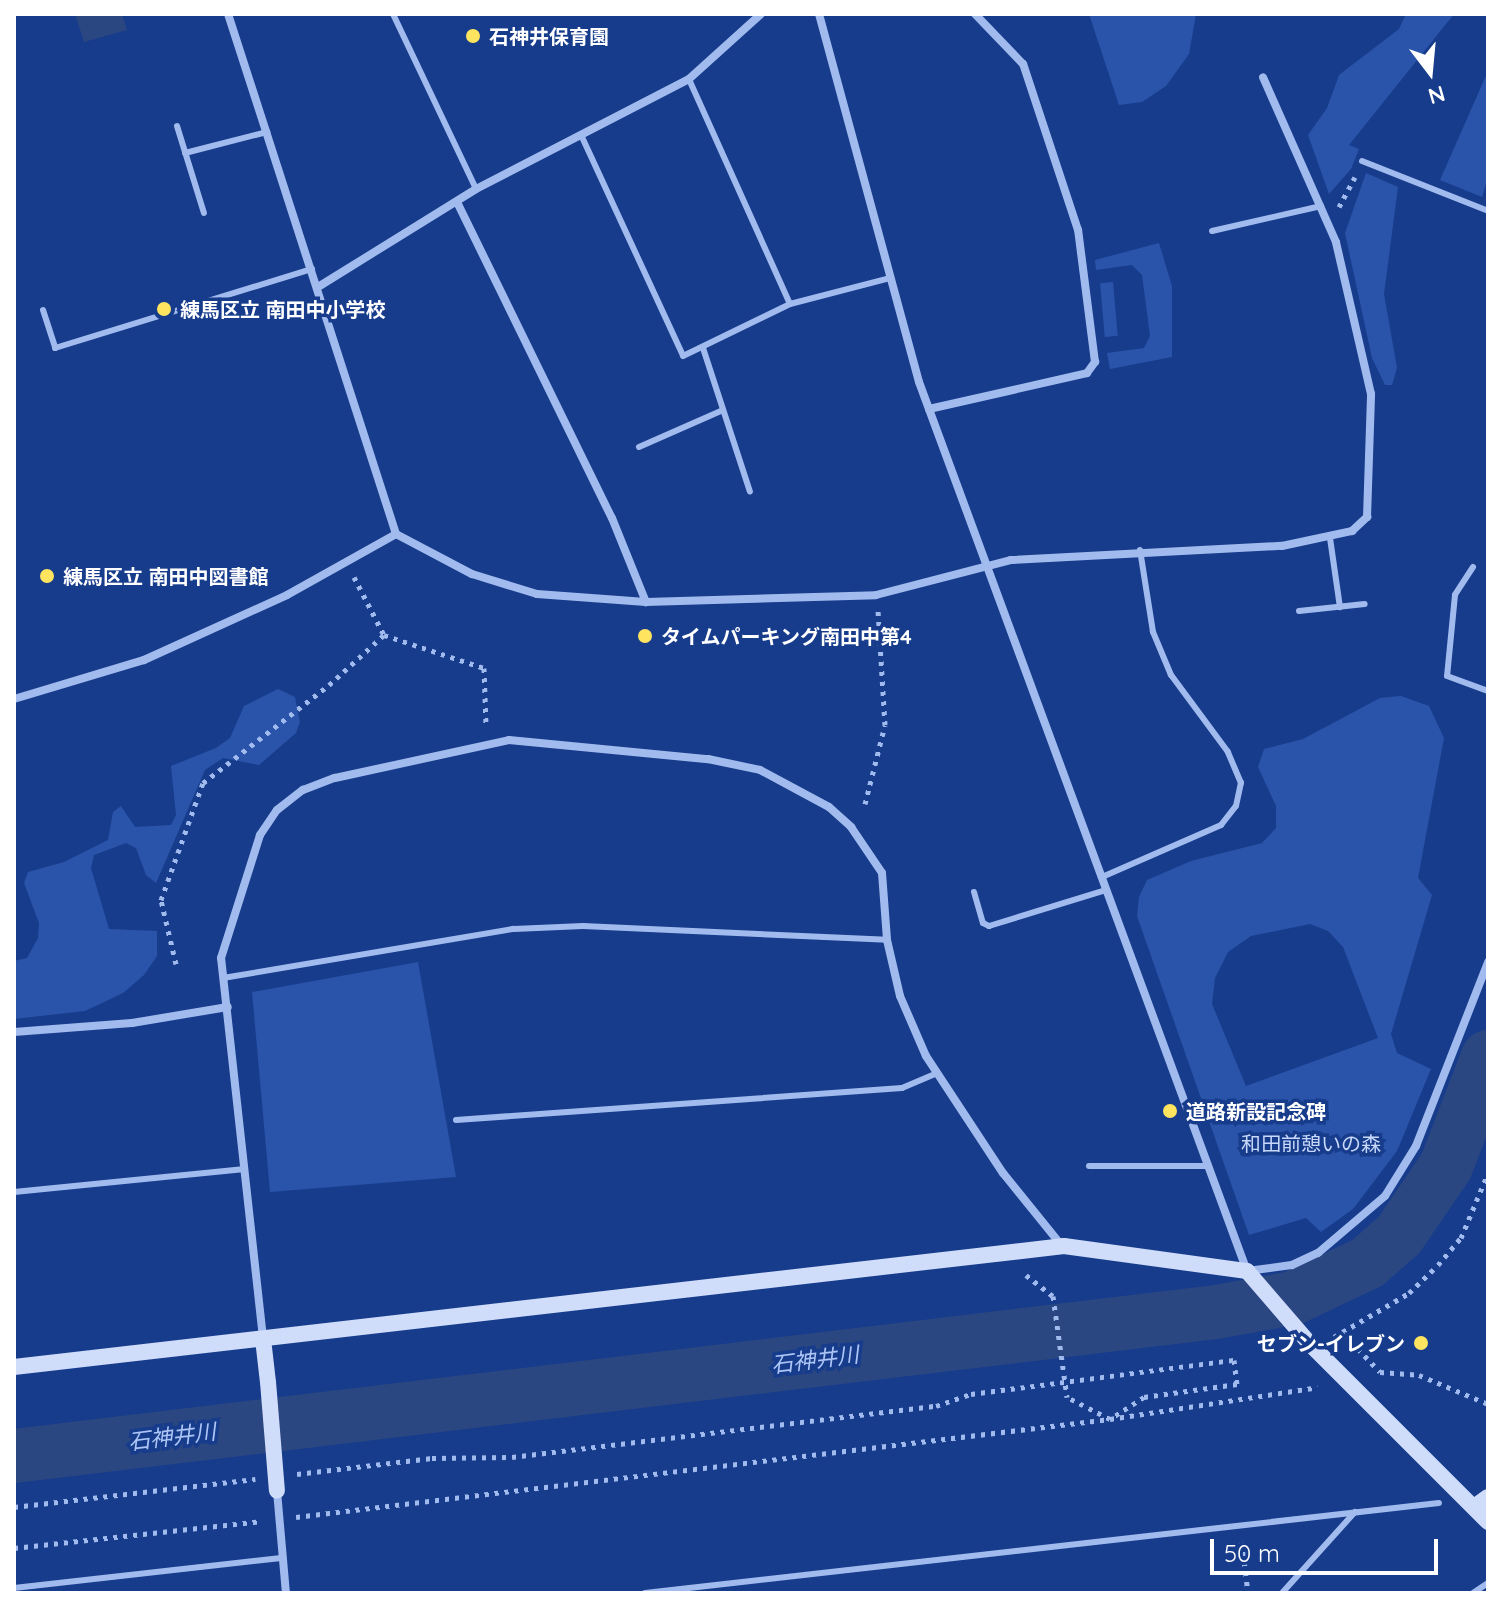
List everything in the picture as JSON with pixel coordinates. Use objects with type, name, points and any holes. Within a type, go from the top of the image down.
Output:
[{"type":"street","points":[[228,14],[396,534],[472,574],[537,594],[646,602],[876,595],[988,566],[1057,555],[1282,546],[1352,531],[1367,517],[1373,453],[1371,394],[1329,225],[1263,77]]},
{"type":"street","points":[[318,287],[476,189],[582,137],[689,79],[761,14]]},
{"type":"street","points":[[819,14],[890,278],[929,409],[1250,1275],[1310,1344],[1481,1502],[1488,1522]]},
{"type":"street","points":[[929,409],[1087,373],[1095,362],[1078,230],[1023,64],[975,14]]},
{"type":"street","points":[[457,202],[612,518],[646,602]]},
{"type":"street","points":[[14,699],[144,660],[347,563],[396,534]]},
{"type":"street","points":[[286,1593],[268,1382],[221,958],[260,835],[277,810],[303,790],[335,778],[509,740],[708,759],[760,770],[795,786],[829,807],[868,847],[882,873],[887,940],[900,996],[938,1073],[1003,1173],[1062,1246]]},
{"type":"street","points":[[14,1367],[1062,1246],[1250,1275],[1292,1265],[1318,1253],[1385,1196],[1416,1146],[1488,962]]},
{"type":"street","points":[[14,1032],[132,1023],[228,1007]]},
{"type":"lane","points":[[393,14],[476,189]]},
{"type":"lane","points":[[689,79],[790,304]]},
{"type":"lane","points":[[177,126],[204,213]]},
{"type":"lane","points":[[185,153],[267,132]]},
{"type":"lane","points":[[582,137],[680,353],[686,356],[790,304],[890,278]]},
{"type":"lane","points":[[1362,161],[1488,211]]},
{"type":"lane","points":[[1212,231],[1321,206]]},
{"type":"lane","points":[[43,310],[55,348],[312,269]]},
{"type":"lane","points":[[703,348],[721,411],[750,492]]},
{"type":"lane","points":[[639,447],[721,411]]},
{"type":"lane","points":[[1330,538],[1340,607]]},
{"type":"lane","points":[[1102,877],[1221,825],[1236,806],[1241,783],[1228,752],[1171,675],[1153,632],[1140,550]]},
{"type":"lane","points":[[1473,567],[1455,595],[1447,676],[1488,691]]},
{"type":"lane","points":[[1299,611],[1365,604]]},
{"type":"lane","points":[[974,892],[983,923],[989,926],[1106,890]]},
{"type":"lane","points":[[223,978],[514,929],[583,926],[887,940]]},
{"type":"lane","points":[[456,1120],[902,1088],[938,1073]]},
{"type":"lane","points":[[1089,1166],[1208,1166]]},
{"type":"lane","points":[[14,1192],[245,1169]]},
{"type":"lane","points":[[645,1593],[1439,1503]]},
{"type":"lane","points":[[1282,1593],[1355,1512]]},
{"type":"lane","points":[[14,1588],[283,1558]]},
{"type":"lane","points":[[1473,1593],[1488,1583]]},
{"type":"path","points":[[1329,225],[1362,161]]},
{"type":"path","points":[[347,563],[384,635],[484,668],[486,725]]},
{"type":"path","points":[[865,804],[886,702],[876,595]]},
{"type":"path","points":[[176,964],[161,900],[203,783],[329,685],[384,635]]},
{"type":"path","points":[[1310,1344],[1344,1334],[1409,1293],[1461,1238],[1488,1173]]},
{"type":"path","points":[[1029,1275],[1053,1296],[1067,1397],[1110,1419]]},
{"type":"path","points":[[1344,1334],[1380,1372],[1419,1375],[1488,1404]]},
{"type":"path","points":[[294,1474],[432,1458],[512,1457],[920,1408],[971,1394],[1234,1360],[1237,1384],[1144,1397],[1110,1419]]},
{"type":"path","points":[[288,1518],[1110,1419],[1318,1387]]},
{"type":"path","points":[[14,1507],[264,1478]]},
{"type":"path","points":[[14,1548],[267,1520]]},
{"type":"path","points":[[1240,1525],[1248,1593]]},
{"type":"green space","points":[[1089,14],[1196,14],[1189,54],[1166,86],[1142,102],[1119,105]]},
{"type":"green space","points":[[1406,14],[1454,14],[1349,145],[1359,149],[1351,169],[1329,194],[1308,135],[1327,108],[1339,75],[1399,29]]},
{"type":"green space","points":[[1488,71],[1488,177],[1482,197],[1440,180]]},
{"type":"green space","points":[[1366,173],[1398,187],[1384,294],[1397,368],[1392,385],[1385,385],[1372,358],[1345,233]]},
{"type":"green space","points":[[1159,243],[1172,286],[1172,357],[1110,369],[1107,353],[1144,348],[1150,336],[1142,275],[1132,265],[1096,270],[1095,260]]},
{"type":"green space","points":[[1113,282],[1118,336],[1105,337],[1100,283]]},
{"type":"green space","points":[[278,689],[295,697],[300,722],[296,733],[259,765],[223,758],[205,770],[156,883],[146,875],[136,848],[126,843],[94,855],[91,868],[109,929],[157,931],[157,956],[144,975],[123,993],[85,1011],[14,1019],[14,961],[27,958],[38,938],[39,923],[24,883],[28,872],[64,862],[108,840],[113,812],[121,806],[135,827],[171,825],[176,815],[171,766],[216,748],[230,738],[244,706]]},
{"type":"green space","name":"和田前憩いの森","points":[[1401,696],[1429,706],[1444,738],[1418,878],[1432,895],[1391,1034],[1397,1053],[1431,1069],[1397,1151],[1353,1209],[1321,1232],[1306,1218],[1249,1235],[1137,916],[1139,897],[1147,880],[1191,861],[1262,843],[1276,828],[1276,806],[1258,767],[1264,749],[1303,739],[1380,698]],"holes":[[[1310,924],[1328,931],[1343,947],[1378,1038],[1246,1086],[1212,1004],[1215,978],[1228,952],[1251,936]]]},
{"type":"green space","points":[[418,962],[456,1177],[270,1192],[252,992]]},
{"type":"shaded area","points":[[75,14],[122,14],[127,30],[84,42]]},
{"type":"waterway","name":"石神井川","points":[[14,1456],[1216,1312],[1293,1298],[1367,1263],[1399,1235],[1446,1166],[1488,1057]]},
{"type":"place","name":"石神井保育園","points":[[473,36]]},
{"type":"place","name":"練馬区立 南田中小学校","points":[[164,309]]},
{"type":"place","name":"練馬区立 南田中図書館","points":[[47,576]]},
{"type":"place","name":"タイムパーキング南田中第4","points":[[645,636]]},
{"type":"place","name":"道路新設記念碑","points":[[1170,1111]]},
{"type":"place","name":"セブン-イレブン","points":[[1421,1343]]}]
